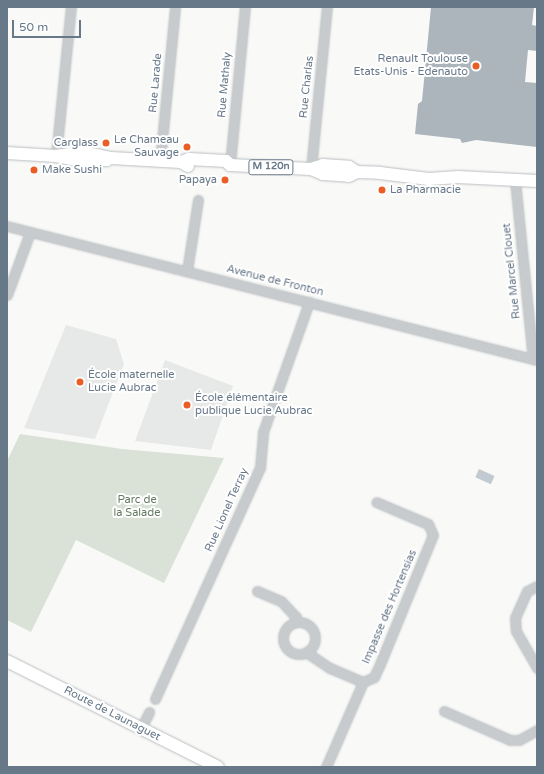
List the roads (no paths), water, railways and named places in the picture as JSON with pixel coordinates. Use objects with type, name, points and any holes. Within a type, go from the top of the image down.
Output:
[{"type":"main road","name":"M 120n","points":[[7,153],[56,156],[82,161],[111,158],[181,162],[188,166],[225,168],[230,165],[311,169],[323,174],[349,176],[357,172],[414,175],[429,179],[458,177],[537,181]]},
{"type":"main road","name":"Route de Launaguet","points":[[7,661],[218,767]]},
{"type":"street","points":[[56,156],[70,7]]},
{"type":"street","name":"Rue Larade","points":[[160,161],[175,7]]},
{"type":"street","name":"Rue Mathaly","points":[[230,165],[245,7]]},
{"type":"street","name":"Rue Charlas","points":[[311,169],[327,7]]},
{"type":"street","name":"Rue Marcel Clouet","points":[[515,180],[535,359]]},
{"type":"street","points":[[187,271],[198,200]]},
{"type":"street","name":"Avenue de Fronton","points":[[7,226],[535,359]]},
{"type":"street","points":[[7,295],[30,232]]},
{"type":"street","name":"Rue Lionel Terray","points":[[155,699],[260,468],[263,432],[309,302]]},
{"type":"street","name":"Impasse des Hortensias","points":[[326,767],[363,682],[374,677],[380,664],[433,535],[428,524],[376,502]]},
{"type":"street","points":[[537,586],[527,591],[515,618],[516,631],[537,668]]},
{"type":"street","points":[[257,591],[281,601],[296,617],[296,622]]},
{"type":"street","points":[[306,652],[312,646],[314,633],[309,625],[296,622],[287,627],[283,642],[292,652],[306,652],[330,668],[363,682]]},
{"type":"street","points":[[444,711],[510,740],[519,740],[537,730]]},
{"type":"street","points":[[142,728],[149,712]]},
{"type":"place","name":"Renault Toulouse Etats-Unis - Edenauto","points":[[476,66]]},
{"type":"place","name":"Carglass","points":[[106,143]]},
{"type":"place","name":"Le Chameau Sauvage","points":[[187,147]]},
{"type":"place","name":"Make Sushi","points":[[34,170]]},
{"type":"place","name":"Papaya","points":[[225,180]]},
{"type":"place","name":"La Pharmacie","points":[[382,190]]},
{"type":"place","name":"École maternelle Lucie Aubrac","points":[[80,382]]},
{"type":"place","name":"École élémentaire publique Lucie Aubrac","points":[[187,405]]},
{"type":"park label","name":"Parc de la Salade","points":[[137,507]]}]
